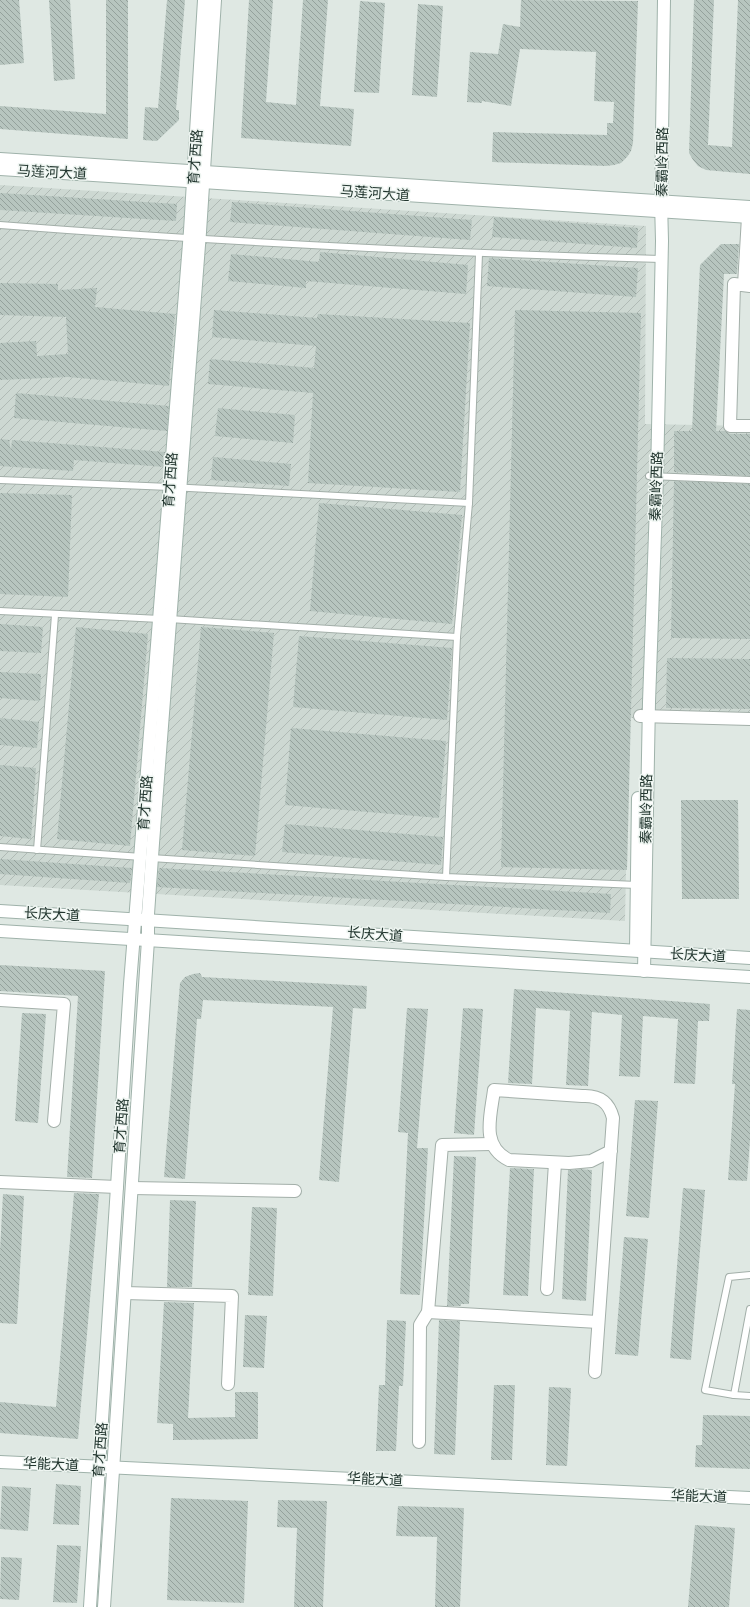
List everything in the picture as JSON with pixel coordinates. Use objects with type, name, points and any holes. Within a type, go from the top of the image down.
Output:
[{"type":"street","name":"育才西路","points":[[199,176],[204,0]]},
{"type":"street","name":"育才西路","points":[[90,1607],[134,939],[146,857],[199,176],[215,0]]},
{"type":"street","name":"秦霸岭西路","points":[[658,206],[659,0]]},
{"type":"street","name":"秦霸岭西路","points":[[640,971],[644,716],[653,476],[658,206],[664,0]]},
{"type":"street","name":"马莲河大道","points":[[0,159],[199,176],[749,213]]},
{"type":"street","name":"马莲河大道","points":[[0,169],[199,176]]},
{"type":"street","points":[[749,213],[747,286],[734,284],[730,426],[750,426]]},
{"type":"street","points":[[644,716],[750,719]]},
{"type":"street","name":"育才西路","points":[[104,1607],[148,940],[146,857]]},
{"type":"street","name":"长庆大道","points":[[0,911],[750,958]]},
{"type":"street","name":"长庆大道","points":[[0,931],[750,977]]},
{"type":"street","points":[[0,1000],[64,1004],[54,1120]]},
{"type":"street","points":[[595,1372],[611,1151],[613,1118],[611,1110],[606,1103],[599,1098],[591,1096],[494,1090],[489,1136],[495,1151],[501,1156],[509,1160],[569,1164],[591,1161],[611,1151]]},
{"type":"street","points":[[419,1442],[420,1325],[428,1312],[442,1145],[491,1144]]},
{"type":"street","points":[[547,1289],[555,1163]]},
{"type":"street","points":[[0,1182],[117,1187]]},
{"type":"street","points":[[132,1188],[295,1191]]},
{"type":"street","points":[[125,1293],[232,1296],[228,1384]]},
{"type":"street","points":[[428,1312],[598,1322]]},
{"type":"street","name":"华能大道","points":[[0,1455],[114,1464],[750,1498]]},
{"type":"street","name":"华能大道","points":[[0,1462],[100,1463]]},
{"type":"street","name":"华能大道","points":[[114,1464],[750,1490]]},
{"type":"lane","points":[[0,225],[194,239],[478,254],[657,259]]},
{"type":"lane","points":[[446,877],[457,637],[469,503],[478,254]]},
{"type":"lane","points":[[653,476],[750,480]]},
{"type":"lane","points":[[0,480],[175,487],[469,503]]},
{"type":"lane","points":[[0,611],[55,615],[165,619],[457,637]]},
{"type":"lane","points":[[37,850],[55,615]]},
{"type":"lane","points":[[0,847],[446,877],[641,885]]},
{"type":"lane","points":[[750,1275],[729,1277],[705,1390],[750,1396]]},
{"type":"lane","points":[[734,1395],[750,1309]]},
{"type":"shaded area","points":[[0,185],[646,226],[645,424],[750,426],[750,718],[629,718],[625,921],[0,885]]},
{"type":"building","points":[[0,0],[19,0],[24,63],[0,65]]},
{"type":"building","points":[[49,0],[70,0],[75,79],[54,81]]},
{"type":"building","points":[[106,0],[128,0],[128,139],[0,129],[0,106],[106,114]]},
{"type":"building","points":[[167,0],[185,0],[176,110],[179,110],[179,120],[157,141],[143,140],[145,107],[158,108]]},
{"type":"building","points":[[249,0],[273,0],[266,102],[296,105],[303,0],[328,0],[320,106],[354,109],[351,146],[241,138]]},
{"type":"building","points":[[521,0],[638,1],[633,143],[631,151],[621,163],[606,166],[492,162],[493,132],[607,135],[607,123],[613,123],[614,102],[594,101],[596,52],[520,49],[511,106],[482,101],[482,103],[467,102],[470,52],[498,54],[503,24],[520,27]]},
{"type":"building","points":[[694,0],[714,0],[708,145],[732,147],[738,0],[750,0],[750,174],[706,170],[698,166],[689,153]]},
{"type":"building","points":[[360,1],[385,3],[379,93],[354,92]]},
{"type":"building","points":[[418,4],[443,6],[437,97],[412,95]]},
{"type":"building","points":[[0,193],[177,204],[176,221],[0,210]]},
{"type":"building","points":[[232,202],[472,220],[470,240],[230,222]]},
{"type":"building","points":[[494,217],[638,228],[637,248],[492,237]]},
{"type":"building","points":[[721,244],[739,244],[737,274],[724,274],[716,431],[725,431],[730,434],[750,434],[750,476],[674,472],[674,431],[692,431],[700,265]]},
{"type":"building","points":[[320,252],[468,265],[466,294],[306,281],[306,288],[228,281],[231,254],[319,262]]},
{"type":"building","points":[[489,258],[638,268],[636,297],[487,286]]},
{"type":"building","points":[[0,283],[58,284],[58,290],[97,288],[95,307],[175,314],[169,386],[68,377],[0,380],[0,343],[36,341],[37,356],[68,354],[66,317],[0,315]]},
{"type":"building","points":[[214,310],[317,318],[318,314],[470,323],[460,492],[308,483],[313,393],[208,384],[210,359],[314,368],[316,346],[212,337]]},
{"type":"building","points":[[515,310],[641,313],[627,870],[501,867]]},
{"type":"building","points":[[16,393],[169,406],[167,431],[14,418]]},
{"type":"building","points":[[218,408],[295,415],[293,443],[215,436]]},
{"type":"building","points":[[0,439],[9,440],[11,450],[12,440],[165,452],[164,467],[74,460],[73,471],[0,466]]},
{"type":"building","points":[[213,457],[291,464],[289,486],[211,480]]},
{"type":"building","points":[[674,481],[750,484],[750,639],[671,638]]},
{"type":"building","points":[[0,493],[72,495],[68,597],[0,594]]},
{"type":"building","points":[[319,503],[462,515],[452,624],[310,611]]},
{"type":"building","points":[[0,624],[43,627],[41,653],[0,651]]},
{"type":"building","points":[[76,627],[148,634],[130,846],[57,839]]},
{"type":"building","points":[[201,627],[274,633],[255,856],[182,850]]},
{"type":"building","points":[[299,636],[452,648],[447,720],[293,707]]},
{"type":"building","points":[[667,658],[750,659],[750,709],[666,708]]},
{"type":"building","points":[[0,672],[41,674],[40,701],[0,698]]},
{"type":"building","points":[[0,718],[39,722],[37,748],[0,745]]},
{"type":"building","points":[[291,728],[446,741],[439,818],[285,805]]},
{"type":"building","points":[[0,765],[36,768],[31,839],[0,836]]},
{"type":"building","points":[[681,800],[738,800],[739,899],[682,899]]},
{"type":"building","points":[[285,824],[443,837],[441,865],[282,852]]},
{"type":"building","points":[[0,859],[132,868],[130,883],[0,874]]},
{"type":"building","points":[[159,868],[611,894],[610,913],[157,887]]},
{"type":"building","points":[[0,965],[105,971],[92,1178],[67,1177],[78,996],[0,991]]},
{"type":"building","points":[[200,973],[202,977],[367,986],[366,1009],[353,1008],[339,1182],[319,1180],[333,1007],[203,1000],[201,1019],[197,1019],[185,1179],[164,1177],[180,983],[185,977]]},
{"type":"building","points":[[514,989],[710,1004],[709,1021],[698,1021],[695,1084],[674,1083],[678,1019],[643,1016],[640,1077],[619,1076],[622,1015],[592,1012],[588,1086],[566,1085],[570,1011],[536,1008],[532,1084],[508,1083]]},
{"type":"building","points":[[407,1008],[428,1009],[417,1148],[428,1148],[420,1295],[400,1294],[408,1133],[398,1132]]},
{"type":"building","points":[[463,1008],[483,1009],[474,1135],[454,1133]]},
{"type":"building","points":[[737,1009],[750,1010],[750,1140],[747,1181],[728,1180],[735,1084],[732,1084]]},
{"type":"building","points":[[22,1013],[46,1014],[38,1123],[15,1121]]},
{"type":"building","points":[[635,1100],[658,1101],[649,1218],[626,1216]]},
{"type":"building","points":[[454,1156],[476,1157],[469,1304],[461,1304],[461,1306],[447,1306]]},
{"type":"building","points":[[510,1168],[534,1169],[528,1296],[503,1295]]},
{"type":"building","points":[[568,1170],[592,1170],[586,1301],[562,1299]]},
{"type":"building","points":[[683,1188],[705,1190],[691,1360],[670,1358]]},
{"type":"building","points":[[74,1193],[99,1194],[78,1439],[0,1433],[0,1402],[56,1407]]},
{"type":"building","points":[[3,1194],[24,1196],[17,1324],[0,1323],[0,1251]]},
{"type":"building","points":[[170,1200],[196,1201],[192,1287],[167,1287]]},
{"type":"building","points":[[252,1207],[277,1208],[273,1296],[248,1295]]},
{"type":"building","points":[[624,1237],[648,1239],[638,1356],[615,1354]]},
{"type":"building","points":[[164,1302],[194,1303],[188,1418],[235,1417],[235,1392],[258,1392],[258,1439],[173,1440],[173,1424],[157,1423]]},
{"type":"building","points":[[245,1315],[267,1316],[264,1368],[243,1367]]},
{"type":"building","points":[[387,1320],[406,1321],[403,1386],[399,1386],[396,1451],[376,1451],[379,1385],[385,1385]]},
{"type":"building","points":[[439,1320],[460,1321],[455,1455],[434,1454]]},
{"type":"building","points":[[494,1385],[515,1385],[512,1460],[491,1460]]},
{"type":"building","points":[[549,1387],[571,1388],[567,1466],[546,1465]]},
{"type":"building","points":[[703,1415],[750,1416],[750,1469],[695,1467],[696,1445],[702,1445]]},
{"type":"building","points":[[56,1484],[81,1486],[79,1525],[53,1524]]},
{"type":"building","points":[[2,1486],[31,1488],[28,1531],[0,1529]]},
{"type":"building","points":[[171,1498],[248,1501],[244,1603],[167,1600]]},
{"type":"building","points":[[278,1500],[327,1501],[323,1607],[294,1607],[297,1528],[277,1527]]},
{"type":"building","points":[[398,1506],[464,1508],[460,1607],[435,1607],[437,1537],[396,1536]]},
{"type":"building","points":[[695,1525],[735,1528],[729,1607],[688,1607]]},
{"type":"building","points":[[57,1545],[81,1546],[77,1603],[53,1602]]},
{"type":"building","points":[[1,1557],[22,1558],[19,1600],[0,1599]]}]
